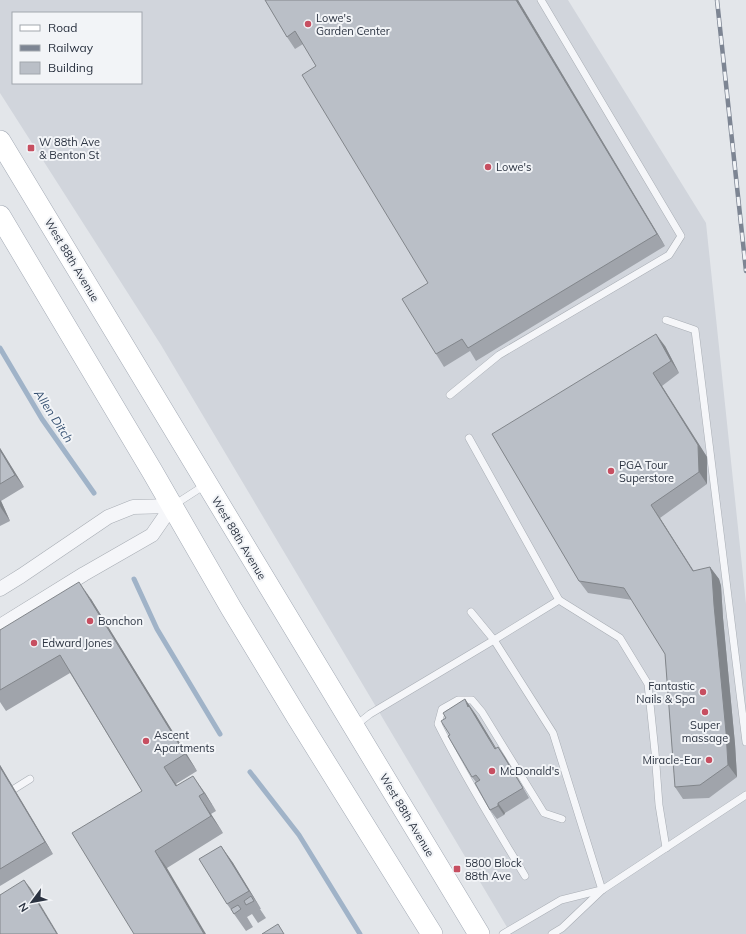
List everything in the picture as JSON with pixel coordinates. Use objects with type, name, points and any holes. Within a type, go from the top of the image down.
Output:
[{"type":"main road","name":"West 88th Avenue","points":[[0,141],[479,934]]},
{"type":"main road","points":[[0,216],[293,712],[432,934]]},
{"type":"street","points":[[0,589],[108,516],[133,507],[172,506]]},
{"type":"street","points":[[0,626],[84,574],[152,535],[172,506]]},
{"type":"lane","points":[[450,395],[499,355],[669,255],[681,236],[541,0]]},
{"type":"lane","points":[[666,320],[695,330],[746,742]]},
{"type":"lane","points":[[469,438],[559,600],[620,638],[648,684],[659,805],[666,848]]},
{"type":"lane","points":[[172,506],[207,484]]},
{"type":"lane","points":[[353,727],[370,714],[559,600]]},
{"type":"lane","points":[[471,612],[494,640],[553,733],[602,890]]},
{"type":"lane","points":[[525,876],[494,825],[438,724],[442,709],[458,700],[472,700],[482,712],[544,813],[562,819]]},
{"type":"lane","points":[[14,789],[30,779]]},
{"type":"lane","points":[[552,934],[560,931],[602,890],[746,795]]},
{"type":"lane","points":[[503,934],[561,900],[602,890]]},
{"type":"shaded area","points":[[0,0],[568,0],[706,223],[746,604],[746,934],[511,934],[161,345],[0,93]]},
{"type":"building","name":"Lowe's","points":[[265,0],[516,0],[657,234],[468,348],[462,339],[436,354],[402,299],[428,283],[302,75],[316,66],[295,31],[287,37]]},
{"type":"building","points":[[656,334],[671,361],[653,373],[698,445],[699,472],[651,505],[693,571],[710,567],[712,574],[728,765],[700,785],[675,787],[665,654],[624,588],[579,581],[492,434]]},
{"type":"building","points":[[0,450],[15,475],[0,484]]},
{"type":"building","name":"Ascent Apartments","points":[[79,582],[185,754],[164,767],[176,786],[193,776],[204,793],[199,796],[211,816],[155,851],[204,934],[134,934],[72,833],[142,791],[60,655],[0,690],[0,630]]},
{"type":"building","name":"McDonald's","points":[[465,699],[468,707],[469,706],[495,749],[498,747],[523,788],[498,803],[498,806],[490,810],[475,783],[480,780],[476,775],[472,777],[441,721],[446,718],[443,713]]},
{"type":"building","points":[[0,767],[45,842],[0,869]]},
{"type":"building","points":[[221,846],[249,891],[227,904],[199,859]]},
{"type":"building","points":[[24,880],[57,934],[0,934],[0,895]]},
{"type":"building","points":[[251,896],[254,901],[246,905],[244,901]]},
{"type":"building","points":[[238,905],[241,909],[234,914],[231,909]]},
{"type":"building","points":[[278,924],[284,934],[262,934]]},
{"type":"waterway","name":"Allen Ditch","points":[[0,348],[42,419],[94,493]]},
{"type":"waterway","points":[[134,579],[157,629],[220,734]]},
{"type":"waterway","points":[[250,772],[299,835],[360,934]]},
{"type":"railway","points":[[717,0],[746,271]]},
{"type":"place","name":"Lowe's Garden Center","points":[[308,24]]},
{"type":"place","name":"W 88th Ave & Benton St","points":[[31,148]]},
{"type":"place","name":"Lowe's","points":[[488,167]]},
{"type":"place","name":"PGA Tour Superstore","points":[[611,471]]},
{"type":"place","name":"Bonchon","points":[[90,621]]},
{"type":"place","name":"Edward Jones","points":[[34,643]]},
{"type":"place","name":"Fantastic Nails & Spa","points":[[703,692]]},
{"type":"place","name":"Super massage","points":[[705,712]]},
{"type":"place","name":"Ascent Apartments","points":[[146,741]]},
{"type":"place","name":"Miracle-Ear","points":[[709,760]]},
{"type":"place","name":"McDonald's","points":[[492,771]]},
{"type":"place","name":"5800 Block 88th Ave","points":[[457,869]]}]
